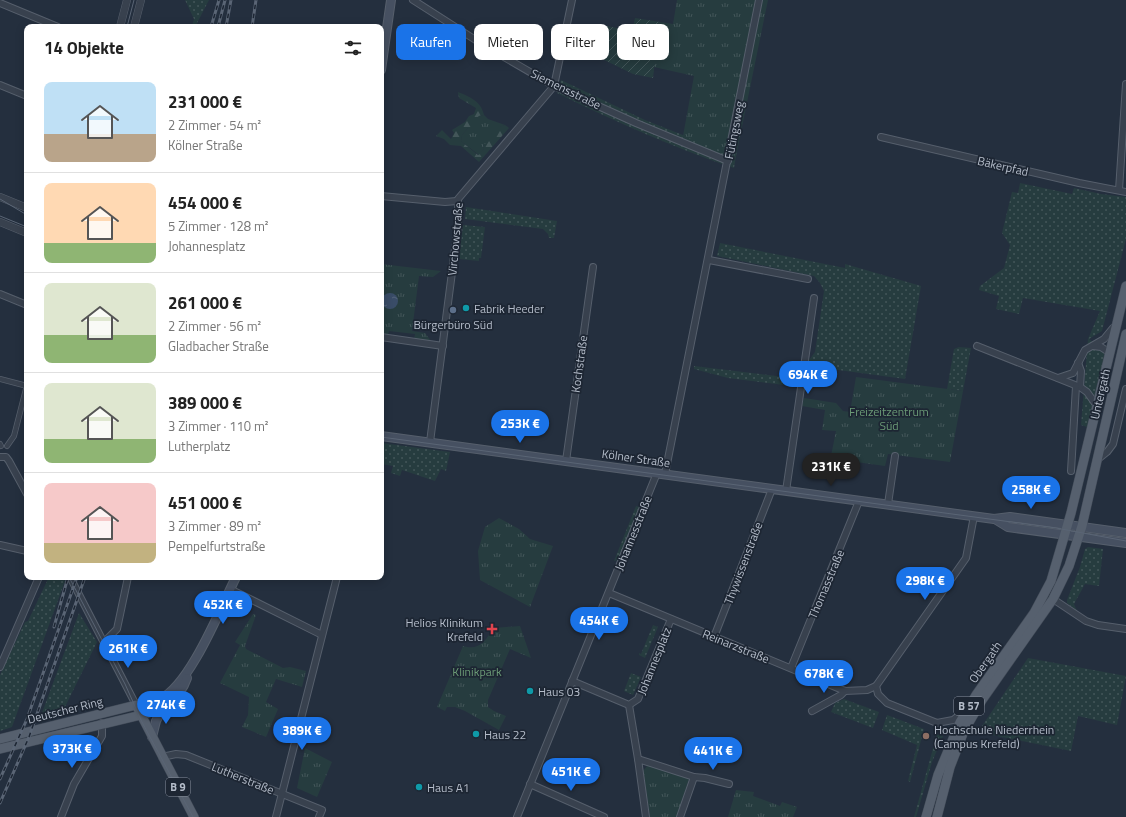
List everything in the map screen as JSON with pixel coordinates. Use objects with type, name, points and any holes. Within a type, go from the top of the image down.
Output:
[{"type":"main road","points":[[384,49],[391,0]]},
{"type":"main road","name":"Untergath","points":[[1068,524],[1089,432],[1097,406],[1126,286]]},
{"type":"main road","name":"Untergath","points":[[1082,526],[1126,334]]},
{"type":"main road","name":"B 57","points":[[1110,353],[1116,366],[1115,379]]},
{"type":"main road","name":"Kölner Straße","points":[[384,436],[994,519],[1010,517],[1126,533]]},
{"type":"main road","name":"Kölner Straße","points":[[994,519],[1008,527],[1126,543]]},
{"type":"main road","name":"Obergath","points":[[926,817],[945,756],[970,704],[1043,598],[1051,581],[1068,524]]},
{"type":"main road","name":"Obergath","points":[[937,817],[950,767],[964,731],[982,700],[1053,599],[1066,572],[1082,526]]},
{"type":"main road","points":[[136,704],[160,699],[183,680],[234,580]]},
{"type":"main road","points":[[152,737],[156,721],[163,708],[177,696],[186,683],[192,664]]},
{"type":"main road","name":"B 9","points":[[136,704],[194,817]]},
{"type":"main road","name":"Deutscher Ring","points":[[0,739],[136,704]]},
{"type":"main road","points":[[141,715],[163,708]]},
{"type":"main road","name":"Deutscher Ring","points":[[0,749],[102,723],[141,715]]},
{"type":"street","points":[[121,24],[128,0]]},
{"type":"street","points":[[135,24],[141,0]]},
{"type":"street","name":"Siemensstraße","points":[[413,0],[485,46],[554,86],[636,123],[728,161]]},
{"type":"street","name":"Virchowstraße","points":[[430,442],[459,220],[457,201],[468,185],[554,86],[572,0]]},
{"type":"street","name":"Fütingsweg","points":[[661,474],[709,260],[759,0]]},
{"type":"street","points":[[0,3],[51,24]]},
{"type":"street","points":[[1123,191],[1126,84]]},
{"type":"street","points":[[0,85],[24,95]]},
{"type":"street","name":"Bäkerpfad","points":[[880,137],[1064,180],[1123,191]]},
{"type":"street","points":[[384,196],[445,202],[457,201]]},
{"type":"street","points":[[0,197],[24,207]]},
{"type":"street","points":[[0,222],[24,232]]},
{"type":"street","points":[[709,260],[808,279]]},
{"type":"street","name":"Kochstraße","points":[[566,461],[592,267]]},
{"type":"street","points":[[0,294],[24,304]]},
{"type":"street","points":[[786,491],[814,298]]},
{"type":"street","name":"Untergath","points":[[1058,378],[1073,373],[1085,350],[1104,339],[1110,333],[1118,319]]},
{"type":"street","points":[[384,337],[443,346]]},
{"type":"street","name":"Untergath","points":[[977,346],[1078,387],[1087,392],[1097,406]]},
{"type":"street","name":"Untergath","points":[[1092,346],[1101,347],[1110,353]]},
{"type":"street","name":"Untergath","points":[[1071,471],[1078,387],[1081,371],[1078,363]]},
{"type":"street","points":[[0,379],[24,385]]},
{"type":"street","name":"Untergath","points":[[1097,460],[1107,452],[1113,444],[1126,389]]},
{"type":"street","points":[[7,446],[14,436],[24,398]]},
{"type":"street","points":[[888,504],[895,456]]},
{"type":"street","points":[[1,457],[9,461],[24,488]]},
{"type":"street","name":"Johannesstraße","points":[[609,593],[661,474]]},
{"type":"street","name":"Thywissenstraße","points":[[714,637],[772,489]]},
{"type":"street","name":"Thomasstraße","points":[[792,668],[859,501]]},
{"type":"street","points":[[970,704],[953,720],[937,723],[886,704],[878,694],[876,686],[966,558],[974,516]]},
{"type":"street","points":[[0,545],[24,550]]},
{"type":"street","points":[[0,667],[38,580]]},
{"type":"street","points":[[72,580],[136,704]]},
{"type":"street","points":[[104,642],[117,629],[127,580]]},
{"type":"street","points":[[276,817],[336,580]]},
{"type":"street","points":[[230,589],[322,635]]},
{"type":"street","points":[[517,817],[609,593]]},
{"type":"street","name":"Johannesplatz","points":[[572,682],[629,705],[638,699],[671,619],[609,593]]},
{"type":"street","points":[[1053,599],[1086,621],[1098,625],[1126,629]]},
{"type":"street","name":"Reinarzstraße","points":[[671,619],[845,691],[867,690],[876,686]]},
{"type":"street","points":[[812,711],[841,695],[845,691]]},
{"type":"street","points":[[629,705],[646,817]]},
{"type":"street","points":[[62,817],[74,784],[102,736],[102,723]]},
{"type":"street","name":"Lutherstraße","points":[[162,757],[176,754],[186,755],[322,810],[318,817]]},
{"type":"street","points":[[638,760],[694,777],[729,784]]},
{"type":"street","points":[[680,817],[694,777]]},
{"type":"street","points":[[530,784],[604,817]]},
{"type":"green space","points":[[185,0],[209,0],[197,24],[193,24],[194,19]]},
{"type":"green space","points":[[677,0],[768,0],[736,156],[683,136],[694,76],[654,67],[655,60],[669,60],[669,24],[660,24],[660,22],[673,24]]},
{"type":"green space","points":[[635,18],[660,22],[660,24],[634,24]]},
{"type":"green space","points":[[609,26],[617,28],[617,60],[655,60],[653,78],[633,74],[604,60],[609,60]]},
{"type":"green space","points":[[561,80],[645,120],[736,156],[734,168],[644,134],[557,93]]},
{"type":"green space","points":[[458,92],[474,100],[483,110],[484,115],[479,116],[475,128],[468,128],[462,135],[461,141],[478,155],[484,149],[483,144],[495,128],[505,125],[509,128],[479,162],[461,146],[450,145],[444,139],[436,136],[442,130],[451,139],[454,133],[452,130],[465,122],[469,116],[474,114],[476,108],[459,98]]},
{"type":"green space","points":[[484,115],[488,119],[505,125],[494,131],[490,136],[488,143],[483,144],[484,149],[479,155],[461,141],[462,135],[468,128],[475,128],[474,120],[479,116]]},
{"type":"green space","points":[[1020,183],[1072,194],[1074,188],[1101,194],[1126,197],[1126,239],[1102,331],[1089,339],[1107,354],[1087,427],[1081,425],[1088,339],[1100,311],[1023,298],[1019,314],[996,309],[999,296],[979,290],[980,286],[1004,268],[1010,245],[1002,233],[1012,192],[1018,193]]},
{"type":"green space","points":[[466,207],[557,221],[554,238],[549,238],[548,234],[543,229],[465,219]]},
{"type":"green space","points":[[463,225],[485,227],[481,258],[479,258],[479,261],[459,259]]},
{"type":"green space","points":[[720,243],[845,268],[845,264],[921,286],[905,379],[831,369],[830,373],[808,370],[806,364],[815,352],[824,291],[820,283],[814,276],[717,256]]},
{"type":"green space","points":[[384,264],[441,271],[433,277],[419,276],[412,331],[425,333],[431,341],[414,339],[415,334],[389,331],[388,335],[384,334]]},
{"type":"green space","points":[[959,347],[971,348],[963,391],[947,389],[954,349]]},
{"type":"green space","points":[[694,366],[793,378],[792,386],[728,378],[694,369]]},
{"type":"green space","name":"Freizeitzentrum Süd","points":[[856,377],[963,391],[950,462],[888,454],[885,466],[849,461],[831,456],[836,431],[822,430],[825,410],[802,406],[804,398],[836,403],[843,411],[850,412]]},
{"type":"green space","points":[[384,443],[450,452],[446,471],[441,469],[435,481],[402,470],[400,476],[391,473],[393,466],[384,464]]},
{"type":"green space","points":[[636,506],[639,507],[618,560],[614,561]]},
{"type":"green space","points":[[499,518],[519,529],[530,539],[553,546],[530,607],[480,580],[478,551],[485,527]]},
{"type":"green space","points":[[1088,547],[1103,549],[1099,586],[1085,584],[1074,604],[1077,611],[1067,603],[1067,600],[1080,567],[1085,549]]},
{"type":"green space","points":[[48,580],[64,580],[65,581],[12,727],[0,731],[0,675],[25,622],[28,621]]},
{"type":"green space","points":[[79,613],[97,642],[61,715],[39,721]]},
{"type":"green space","points":[[253,614],[256,615],[245,646],[246,649],[283,668],[290,667],[306,671],[302,687],[276,679],[266,702],[278,709],[266,737],[242,727],[248,715],[249,697],[220,683],[240,645],[235,642]]},
{"type":"green space","points":[[653,625],[658,627],[645,658],[639,655],[639,653],[641,654]]},
{"type":"green space","name":"Klinikpark","points":[[520,626],[531,658],[510,649],[488,700],[488,707],[506,716],[499,730],[455,707],[447,707],[445,711],[437,707],[463,646],[478,646],[485,641],[493,628]]},
{"type":"green space","points":[[1028,658],[1126,676],[1117,725],[1078,716],[1071,751],[987,734],[982,730],[982,726]]},
{"type":"green space","points":[[631,673],[641,677],[633,695],[624,691]]},
{"type":"green space","points":[[844,699],[879,712],[873,728],[831,712],[835,703]]},
{"type":"green space","points":[[887,715],[924,729],[910,782],[908,781],[917,745],[882,730]]},
{"type":"green space","points":[[937,734],[943,736],[932,762],[916,817],[914,817]]},
{"type":"green space","points":[[305,748],[332,762],[317,797],[297,788]]},
{"type":"green space","points":[[650,765],[689,779],[677,817],[650,817],[643,771]]},
{"type":"green space","points":[[736,790],[754,792],[753,796],[780,806],[782,802],[797,807],[793,817],[728,817]]},
{"type":"water","points":[[390,293],[396,295],[398,301],[396,307],[390,309],[384,307],[384,295]]},
{"type":"tram line","points":[[128,24],[134,0]]},
{"type":"tram line","points":[[0,199],[24,213]]},
{"type":"tram line","points":[[0,216],[24,226]]},
{"type":"tram line","points":[[384,437],[1056,528],[1126,541]]},
{"type":"tram line","points":[[71,580],[125,684],[142,722],[193,817]]},
{"type":"railway","points":[[212,24],[219,0]]},
{"type":"railway","points":[[219,24],[225,0]]},
{"type":"railway","points":[[227,24],[231,0]]},
{"type":"railway","points":[[252,24],[256,0]]},
{"type":"railway","points":[[54,627],[67,580]]},
{"type":"railway","points":[[0,779],[27,719],[76,580]]},
{"type":"railway","points":[[0,803],[29,737],[84,580]]},
{"type":"place","name":"Fabrik Heeder","points":[[466,308]]},
{"type":"place","name":"Bürgerbüro Süd","points":[[453,310]]},
{"type":"place","name":"Helios Klinikum Krefeld","points":[[492,629]]},
{"type":"place","name":"Haus 03","points":[[530,691]]},
{"type":"place","name":"Haus 22","points":[[476,734]]},
{"type":"place","name":"Hochschule Niederrhein (Campus Krefeld)","points":[[926,736]]},
{"type":"place","name":"Haus A1","points":[[419,787]]}]
